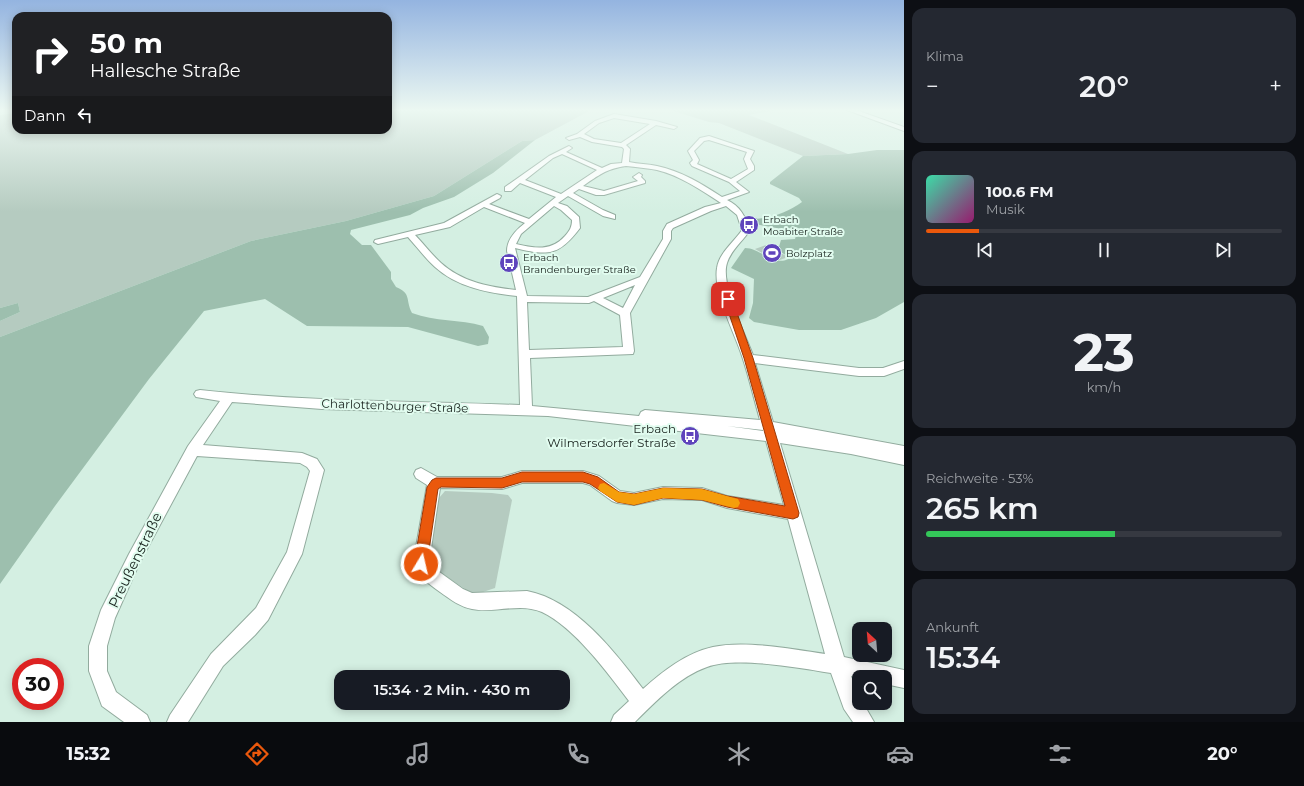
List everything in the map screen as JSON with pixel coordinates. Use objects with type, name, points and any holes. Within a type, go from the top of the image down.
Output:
[{"type":"street","points":[[615,144],[622,145],[627,149],[625,159],[626,164]]},
{"type":"street","points":[[524,354],[629,352],[625,313],[643,278],[652,266],[667,239],[667,231],[670,226],[745,192],[731,181],[694,165],[693,163],[696,160],[692,151],[698,144]]},
{"type":"street","points":[[727,144],[751,151],[747,159],[751,166],[751,170],[739,178],[731,181]]},
{"type":"street","points":[[508,189],[551,157],[569,148]]},
{"type":"street","points":[[562,152],[602,170]]},
{"type":"street","points":[[526,410],[522,296],[514,265],[511,245],[518,233],[553,203],[602,170],[611,166],[626,164],[648,166],[676,174],[697,184],[725,201],[741,216],[746,230],[722,262],[724,290],[748,358],[837,664],[851,702],[864,722]]},
{"type":"street","points":[[577,186],[599,193],[609,192],[642,182],[636,177],[639,175]]},
{"type":"street","points":[[520,181],[565,195],[576,196],[599,212],[612,217]]},
{"type":"street","points":[[378,242],[447,225],[484,205],[497,196]]},
{"type":"street","points":[[511,245],[541,250],[558,247],[563,243],[576,228],[576,219],[564,208],[553,203]]},
{"type":"street","points":[[484,205],[530,222]]},
{"type":"street","points":[[410,234],[440,266],[457,278],[469,283],[522,296],[582,301],[595,298],[643,278]]},
{"type":"street","points":[[595,298],[625,313]]},
{"type":"street","points":[[748,358],[859,372],[884,372],[904,365]]},
{"type":"street","name":"Charlottenburger Straße","points":[[200,394],[228,398],[298,403],[526,410],[589,415],[769,431],[904,451]]},
{"type":"street","name":"Preußenstraße","points":[[140,722],[109,699],[98,671],[98,646],[107,616],[134,559],[193,450],[228,398]]},
{"type":"street","name":"Charlottenburger Straße","points":[[769,431],[904,459]]},
{"type":"street","points":[[177,722],[216,660],[250,629],[262,614],[294,554],[317,470],[312,463],[302,458],[193,450]]},
{"type":"street","points":[[421,474],[436,483],[502,483],[522,477],[583,477],[594,480],[617,497],[634,499],[663,493],[702,494],[727,502],[793,513]]},
{"type":"street","points":[[436,483],[433,487],[421,564],[426,574],[466,600],[483,602],[516,599],[535,601],[554,610],[577,628],[600,651],[642,702]]},
{"type":"street","points":[[621,722],[680,670],[707,658],[739,653],[793,657],[837,664],[904,679]]},
{"type":"green space","points":[[0,144],[518,144],[434,196],[346,221],[251,241],[0,337],[0,321],[20,312],[18,303],[0,308]]},
{"type":"green space","points":[[518,144],[530,144],[493,173],[454,197],[423,208],[410,215],[351,230],[350,234],[362,245],[371,245],[391,272],[391,279],[396,287],[406,295],[412,313],[430,318],[465,322],[483,326],[489,337],[488,344],[478,346],[408,327],[307,326],[265,299],[204,311],[149,379],[55,506],[0,584],[0,337],[251,241],[346,221],[434,196]]},
{"type":"green space","points":[[772,144],[822,144],[848,154],[803,156]]},
{"type":"green space","points":[[877,150],[904,150],[904,302],[876,318],[841,330],[799,330],[754,322],[749,318],[753,303],[754,279],[731,268],[745,248],[757,251],[778,261],[790,258],[778,250],[781,240],[795,239],[797,232],[750,223],[748,219],[776,215],[802,202],[799,198],[770,184],[770,182],[803,156],[848,154]]},
{"type":"green space","name":"Bolzplatz","points":[[766,245],[788,257],[777,261],[755,249]]},
{"type":"green space","points":[[18,303],[20,312],[0,321],[0,308]]},
{"type":"green space","points":[[445,491],[508,495],[512,500],[495,588],[474,595],[429,565],[439,498]]},
{"type":"slow traffic","points":[[604,488],[617,497],[634,499],[663,493],[702,494],[734,503]]},
{"type":"place","name":"Erbach Moabiter Straße","points":[[749,225]]},
{"type":"place","name":"Bolzplatz","points":[[772,253]]},
{"type":"place","name":"Erbach Brandenburger Straße","points":[[509,263]]},
{"type":"place","name":"Erbach Wilmersdorfer Straße","points":[[690,436]]},
{"type":"route","points":[[421,564],[433,487],[436,483],[441,482],[502,483],[522,477],[583,477],[594,480],[617,497],[634,499],[663,493],[702,494],[727,502],[793,513],[748,358],[728,299]]}]
